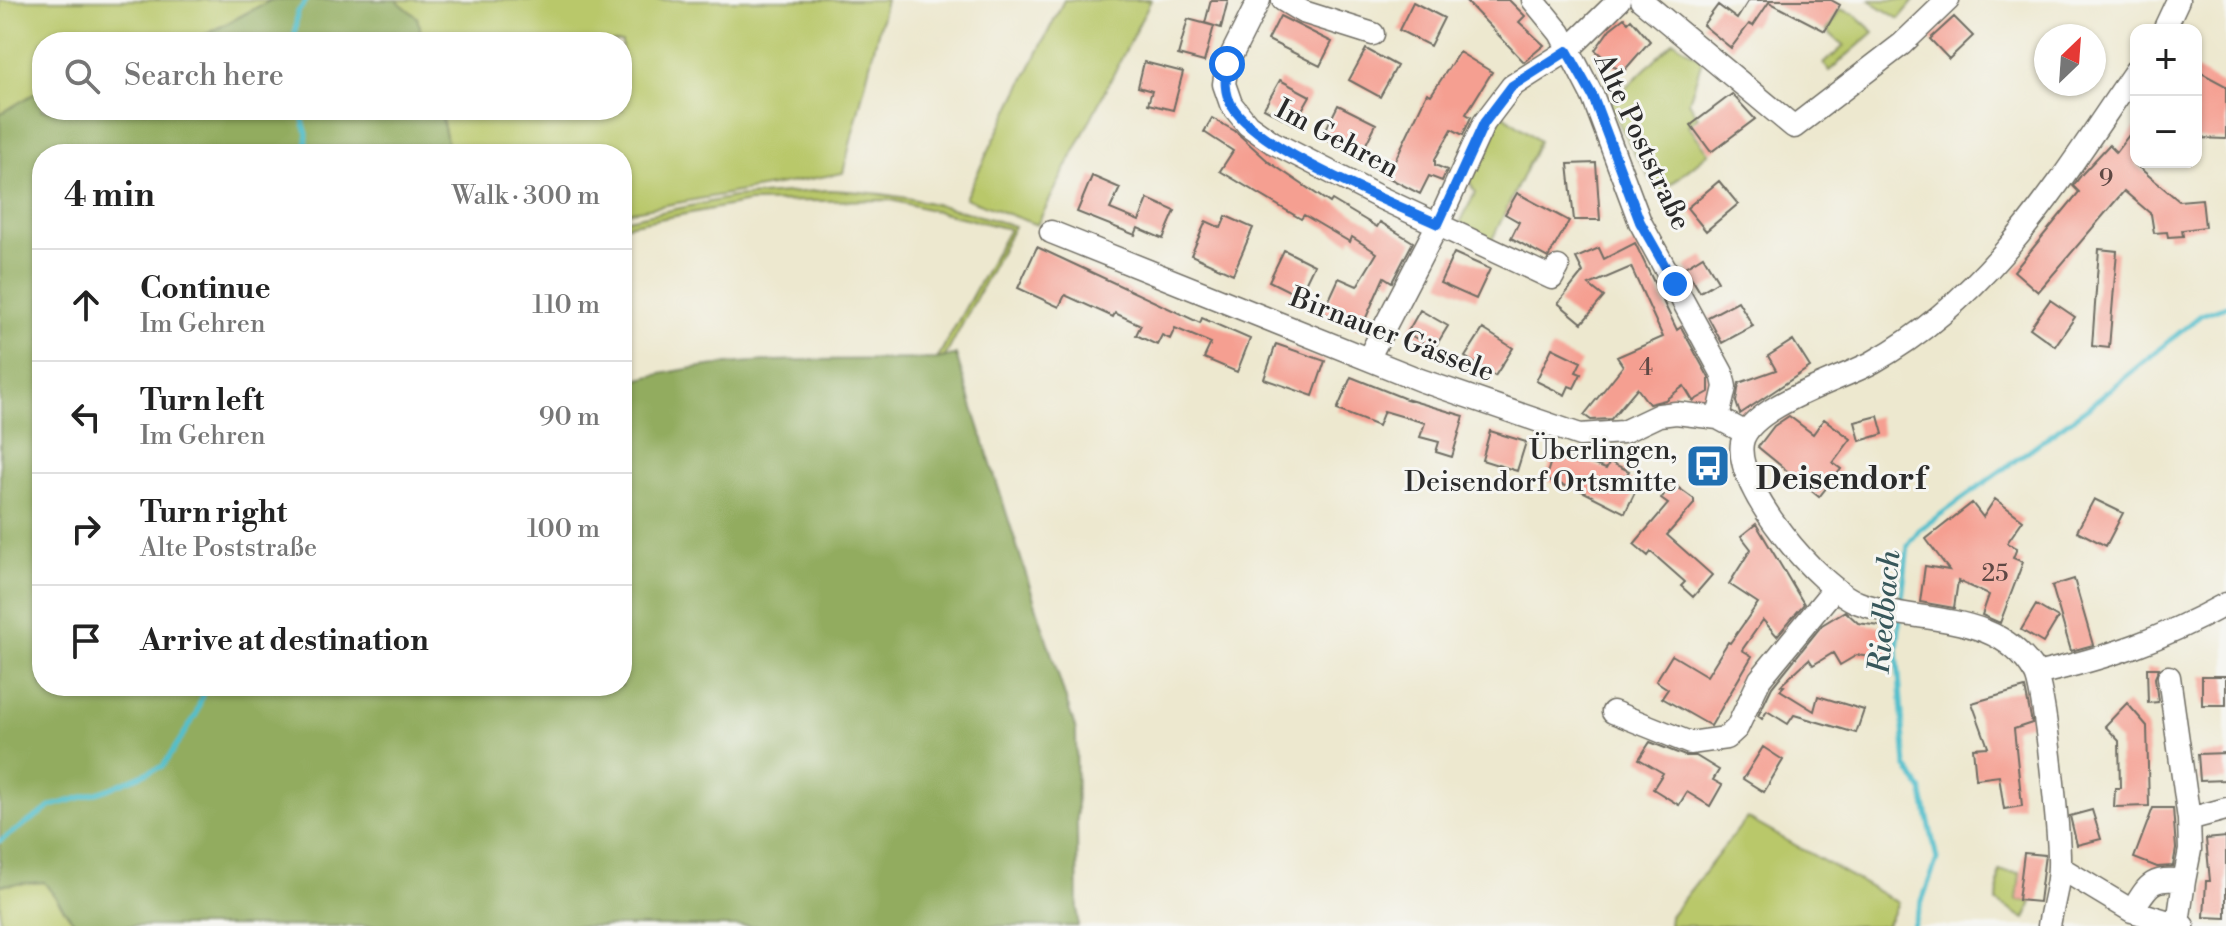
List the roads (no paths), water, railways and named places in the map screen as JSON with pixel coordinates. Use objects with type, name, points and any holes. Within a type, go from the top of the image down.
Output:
[{"type":"street","name":"Im Gehren","points":[[1259,0],[1227,64],[1224,84],[1231,104],[1248,125],[1272,142],[1552,278],[1558,267]]},
{"type":"street","points":[[1283,0],[1303,12],[1373,34]]},
{"type":"street","name":"Alte Poststraße","points":[[1533,0],[1560,33],[1593,97],[1640,222],[1722,373],[1725,387],[1718,418]]},
{"type":"street","points":[[1368,359],[1438,224],[1484,123],[1512,86],[1567,51],[1619,0]]},
{"type":"street","points":[[1641,0],[1794,127],[1902,44],[1948,0]]},
{"type":"street","points":[[2167,24],[2178,0]]},
{"type":"street","points":[[1744,432],[1801,394],[1873,362],[1934,323],[1978,283],[2048,199],[2130,79]]},
{"type":"street","name":"Birnauer Gässele","points":[[1051,232],[1368,359],[1580,435],[1623,432],[1659,415],[1718,418]]},
{"type":"street","points":[[1718,418],[1744,432]]},
{"type":"street","points":[[1744,432],[1742,464],[1762,509],[1834,589],[1857,602],[1885,611],[1981,627],[2012,648],[2036,674],[2053,790],[2059,867],[2049,926]]},
{"type":"street","points":[[1613,712],[1690,743],[1726,738],[1737,728],[1760,679],[1834,589]]},
{"type":"street","points":[[2036,674],[2107,658],[2167,636],[2226,604]]},
{"type":"street","points":[[2059,867],[2132,911],[2180,925],[2190,850],[2189,819],[2169,677]]},
{"type":"street","points":[[2189,819],[2226,809]]},
{"type":"street","points":[[2132,911],[2154,881],[2164,878],[2184,881]]},
{"type":"waterway","points":[[295,32],[297,13],[307,0]]},
{"type":"waterway","points":[[303,120],[306,144]]},
{"type":"waterway","name":"Riedbach","points":[[1901,607],[1908,545],[1919,530],[2086,409],[2201,315],[2226,306]]},
{"type":"waterway","name":"Riedbach","points":[[1900,617],[1897,650],[1906,766],[1922,790],[1937,859],[1913,926]]},
{"type":"waterway","points":[[0,841],[52,806],[103,791],[163,766],[196,715],[202,696]]},
{"type":"place","name":"Überlingen, Deisendorf Ortsmitte","points":[[1708,466]]},
{"type":"district","name":"Deisendorf","points":[[1841,479]]}]
